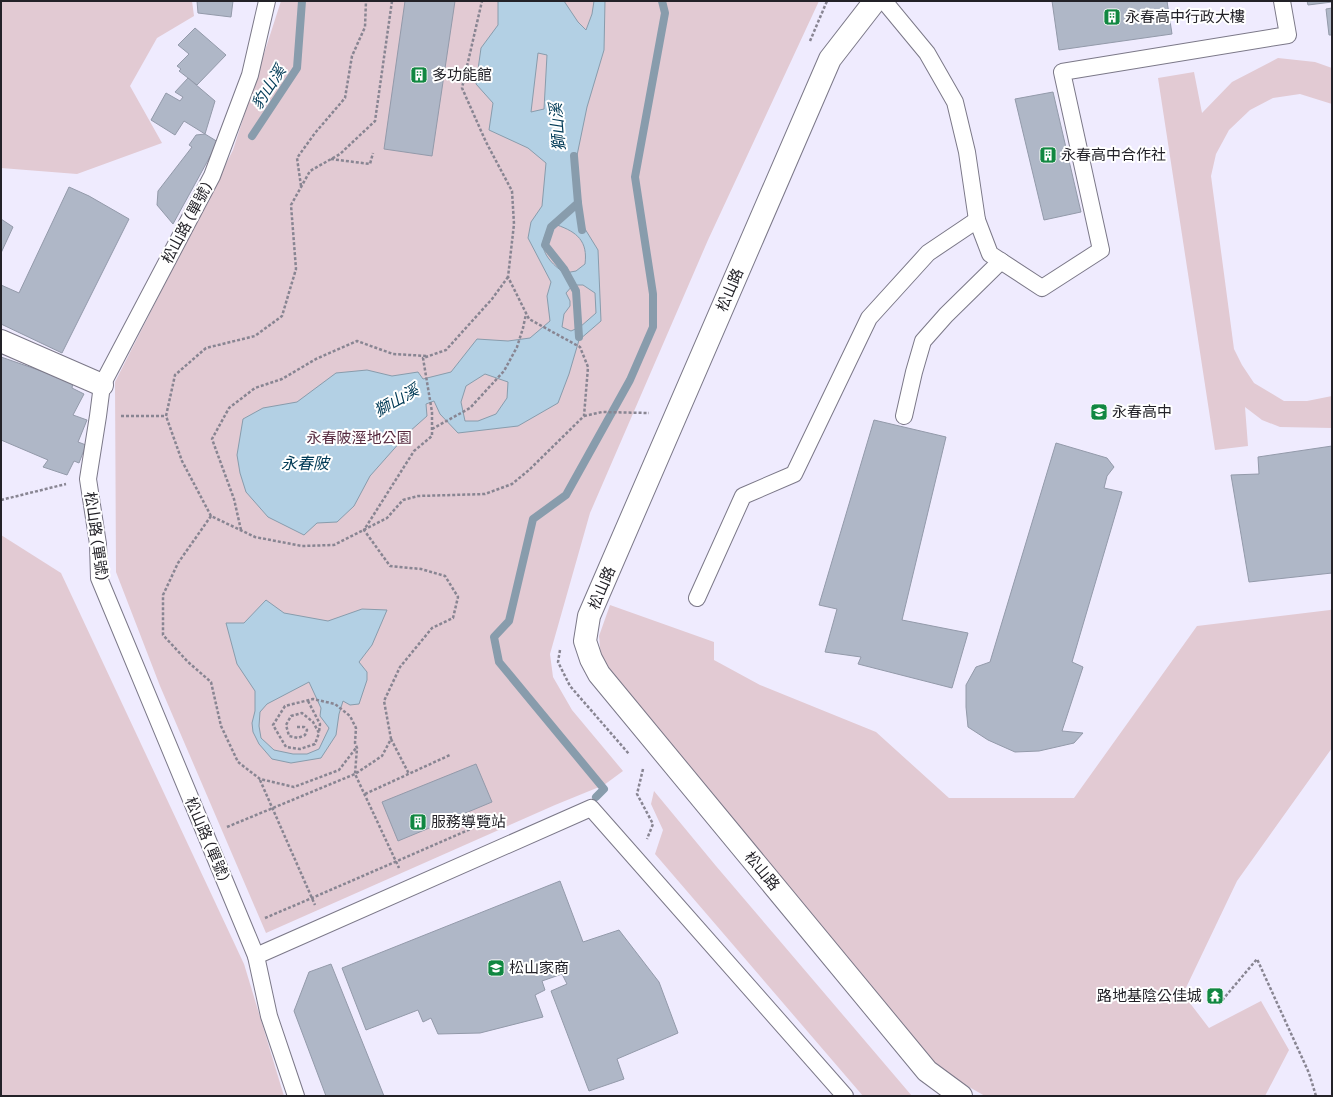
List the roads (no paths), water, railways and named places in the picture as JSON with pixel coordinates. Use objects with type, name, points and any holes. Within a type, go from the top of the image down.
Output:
[{"type":"street","name":"松山路","points":[[875,1],[830,59],[589,616],[585,641],[591,659],[599,674],[922,1065],[927,1071],[961,1096]]},
{"type":"street","points":[[1,341],[102,385]]},
{"type":"lane","name":"松山路 (單號)","points":[[267,1],[250,75],[212,176],[102,385],[88,479],[98,544],[99,578],[256,956],[269,1016],[296,1096]]},
{"type":"lane","points":[[884,1],[927,53],[955,102],[967,152],[977,220],[990,254],[1042,288],[1101,250],[1062,72],[1288,35],[1282,1]]},
{"type":"lane","points":[[698,598],[743,496],[794,474],[869,318],[928,253],[977,220]]},
{"type":"lane","points":[[904,416],[914,372],[924,341],[946,315],[1001,261]]},
{"type":"lane","points":[[256,956],[591,808],[845,1096]]},
{"type":"water","name":"永春陂","points":[[498,1],[564,1],[578,22],[586,30],[592,14],[594,1],[605,1],[604,50],[587,107],[574,170],[577,216],[598,250],[601,321],[579,340],[569,374],[558,403],[518,426],[458,433],[440,414],[434,401],[426,404],[427,416],[409,432],[370,476],[354,506],[337,522],[317,523],[304,535],[268,517],[246,492],[240,473],[237,455],[243,419],[263,408],[297,402],[336,373],[367,370],[392,376],[418,372],[423,379],[451,372],[477,339],[508,341],[530,338],[550,321],[547,296],[551,282],[528,238],[531,222],[542,206],[546,163],[528,148],[489,130],[493,103],[476,84],[481,48],[498,25]],"holes":[[[538,53],[547,55],[544,109],[531,112]],[[557,225],[580,238],[585,249],[585,264],[576,271],[565,273],[553,264],[547,256],[543,247],[543,242],[549,226]],[[573,285],[583,285],[595,293],[596,313],[580,327],[571,331],[562,327],[564,314],[570,306],[570,301],[566,293]],[[485,374],[508,382],[507,398],[496,414],[478,421],[465,421],[461,402],[466,386]]]},
{"type":"water","points":[[266,600],[284,613],[328,621],[362,609],[387,610],[372,645],[359,662],[367,672],[367,680],[359,704],[350,705],[343,701],[339,714],[336,735],[321,758],[291,763],[272,759],[259,744],[253,732],[252,723],[255,711],[255,691],[237,664],[226,623],[244,623]],"holes":[[[309,682],[321,708],[320,716],[329,728],[319,749],[307,754],[293,754],[274,750],[261,738],[259,726],[260,712],[267,704]]]},
{"type":"waterway","name":"豹山溪","points":[[252,136],[297,68],[302,1]]},
{"type":"waterway","points":[[596,797],[604,789],[499,662],[494,637],[509,621],[533,519],[566,495],[630,380],[653,327],[653,294],[635,177],[665,13],[662,1]]},
{"type":"waterway","name":"獅山溪","points":[[574,156],[578,203],[551,227],[545,245],[564,269],[576,291],[579,337]]},
{"type":"waterway","name":"獅山溪","points":[[578,203],[582,230]]},
{"type":"place","name":"永春高中行政大樓","points":[[1112,17]]},
{"type":"place","name":"多功能館","points":[[419,75]]},
{"type":"place","name":"永春高中合作社","points":[[1048,155]]},
{"type":"place","name":"永春高中","points":[[1099,412]]},
{"type":"place","name":"服務導覽站","points":[[418,822]]},
{"type":"place","name":"松山家商","points":[[496,968]]},
{"type":"place","name":"路地基陰公佳城","points":[[1215,996]]},
{"type":"park label","name":"永春陂溼地公園","points":[[359,438]]}]
